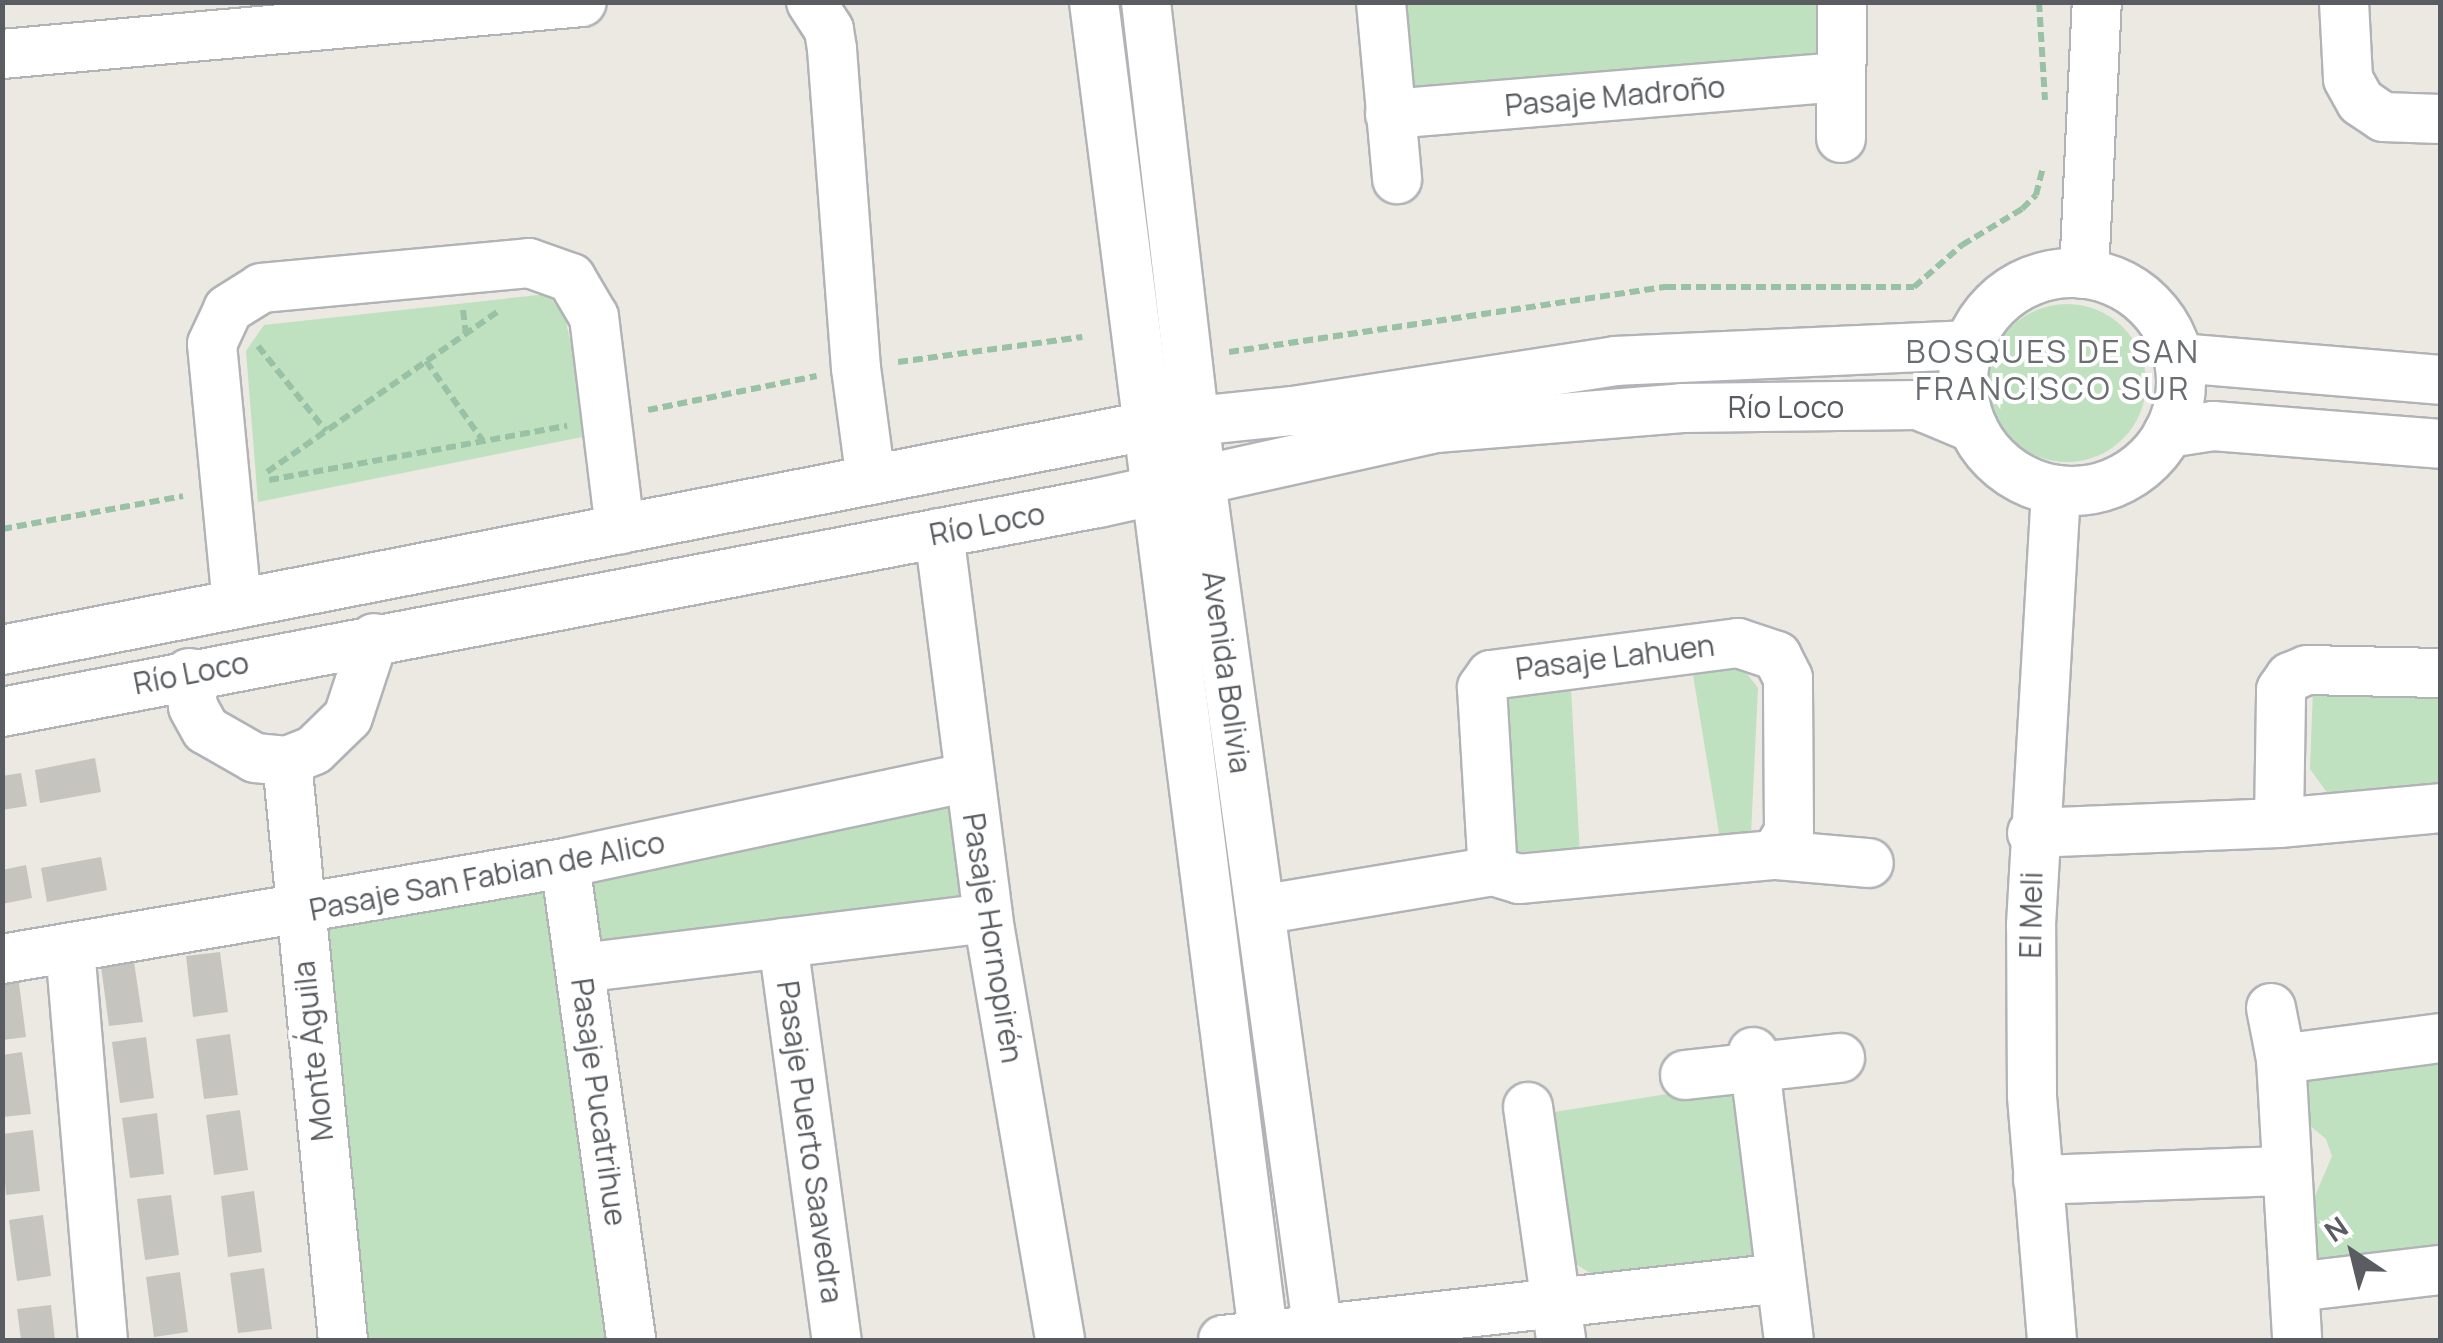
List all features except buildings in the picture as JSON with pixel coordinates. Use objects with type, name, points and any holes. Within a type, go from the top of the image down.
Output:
[{"type":"street","points":[[2,54],[222,19],[582,2]]},
{"type":"street","points":[[810,2],[832,49],[856,368],[871,480]]},
{"type":"street","name":"Avenida Bolivia","points":[[1094,2],[1148,426],[1250,1339]]},
{"type":"street","name":"Avenida Bolivia","points":[[1146,2],[1202,478],[1318,1337]]},
{"type":"street","points":[[1381,2],[1397,178]]},
{"type":"street","points":[[1840,138],[1842,2]]},
{"type":"street","points":[[2084,274],[2096,2]]},
{"type":"street","points":[[2344,2],[2348,79],[2361,102],[2382,117],[2440,118]]},
{"type":"street","name":"Pasaje Madroño","points":[[1390,114],[1840,77]]},
{"type":"street","points":[[238,604],[212,344],[228,308],[261,288],[529,263],[559,270],[590,302],[620,529]]},
{"type":"street","points":[[2084,274],[2142,297],[2168,329],[2179,358],[2180,396],[2168,433],[2121,479],[2056,490],[2007,469],[1973,428],[1963,381],[1969,346],[2010,292],[2051,275],[2084,274]]},
{"type":"street","name":"Río Loco","points":[[2,650],[1148,426],[1616,361],[1969,346]]},
{"type":"street","points":[[2179,358],[2440,380]]},
{"type":"street","name":"Río Loco","points":[[2,712],[189,673],[1155,491],[1436,428],[1682,408],[1918,405],[1973,428]]},
{"type":"street","points":[[2168,433],[2213,426],[2440,444]]},
{"type":"street","name":"El Meli","points":[[2052,1340],[2031,1048],[2032,834],[2056,490]]},
{"type":"street","name":"Pasaje Hornopirén","points":[[939,533],[988,918],[1060,1340]]},
{"type":"street","points":[[189,673],[193,706],[206,730],[254,758],[288,761],[314,750],[348,716],[374,638]]},
{"type":"street","name":"Pasaje Lahuen","points":[[1493,872],[1482,688],[1491,675],[1738,643],[1777,656],[1788,678],[1789,832],[1775,855]]},
{"type":"street","points":[[2279,823],[2281,690],[2290,676],[2307,670],[2440,673]]},
{"type":"street","name":"Monte Águila","points":[[288,761],[298,912],[344,1340]]},
{"type":"street","name":"Pasaje San Fabian de Alico","points":[[2,959],[565,864],[969,777]]},
{"type":"street","points":[[2032,834],[2279,823],[2440,808]]},
{"type":"street","points":[[1260,910],[1493,872],[1519,880],[1775,855],[1869,863]]},
{"type":"street","name":"Pasaje Pucatrihue","points":[[565,864],[631,1340]]},
{"type":"street","points":[[581,968],[988,918]]},
{"type":"street","name":"Pasaje Puerto Saavedra","points":[[784,943],[836,1340]]},
{"type":"street","points":[[70,948],[103,1340]]},
{"type":"street","points":[[2271,1008],[2281,1059],[2298,1340]]},
{"type":"street","points":[[2281,1059],[2440,1038]]},
{"type":"street","points":[[1686,1074],[1753,1059],[1840,1058]]},
{"type":"street","points":[[1753,1059],[1789,1340]]},
{"type":"street","points":[[1528,1107],[1559,1324]]},
{"type":"street","points":[[2038,1180],[2285,1172]]},
{"type":"street","points":[[2295,1287],[2440,1270]]},
{"type":"street","points":[[1250,1339],[1559,1324],[1782,1278]]},
{"type":"path","points":[[2040,2],[2046,112]]},
{"type":"path","points":[[1222,352],[1666,286],[1914,287],[2036,195],[2048,148]]},
{"type":"path","points":[[559,270],[250,484],[856,368],[1082,336]]},
{"type":"path","points":[[228,308],[326,430]]},
{"type":"path","points":[[426,361],[483,441]]},
{"type":"path","points":[[2,529],[225,488]]},
{"type":"green space","points":[[1406,3],[1820,3],[1819,55],[1408,96]]},
{"type":"green space","points":[[548,294],[565,318],[592,435],[258,502],[246,351],[264,325]]},
{"type":"green space","points":[[2067,304],[2097,310],[2123,327],[2140,353],[2146,383],[2140,413],[2123,439],[2097,456],[2067,462],[2037,456],[2011,439],[1994,413],[1988,383],[1994,353],[2011,327],[2037,310]]},
{"type":"green space","points":[[1735,658],[1758,688],[1751,834],[1720,839],[1692,669]]},
{"type":"green space","points":[[1571,688],[1580,856],[1507,856],[1489,695]]},
{"type":"green space","points":[[2313,689],[2440,695],[2440,795],[2339,809],[2310,769]]},
{"type":"green space","points":[[950,793],[966,909],[595,957],[586,875]]},
{"type":"green space","points":[[541,879],[607,1340],[360,1340],[312,927]]},
{"type":"green space","points":[[2440,1060],[2440,1258],[2313,1278],[2312,1203],[2332,1156],[2326,1139],[2298,1116],[2296,1073]]},
{"type":"green space","points":[[1736,1083],[1764,1259],[1598,1278],[1560,1254],[1542,1114]]},
{"type":"district","name":"BOSQUES DE SAN FRANCISCO SUR","points":[[2053,370]]}]
